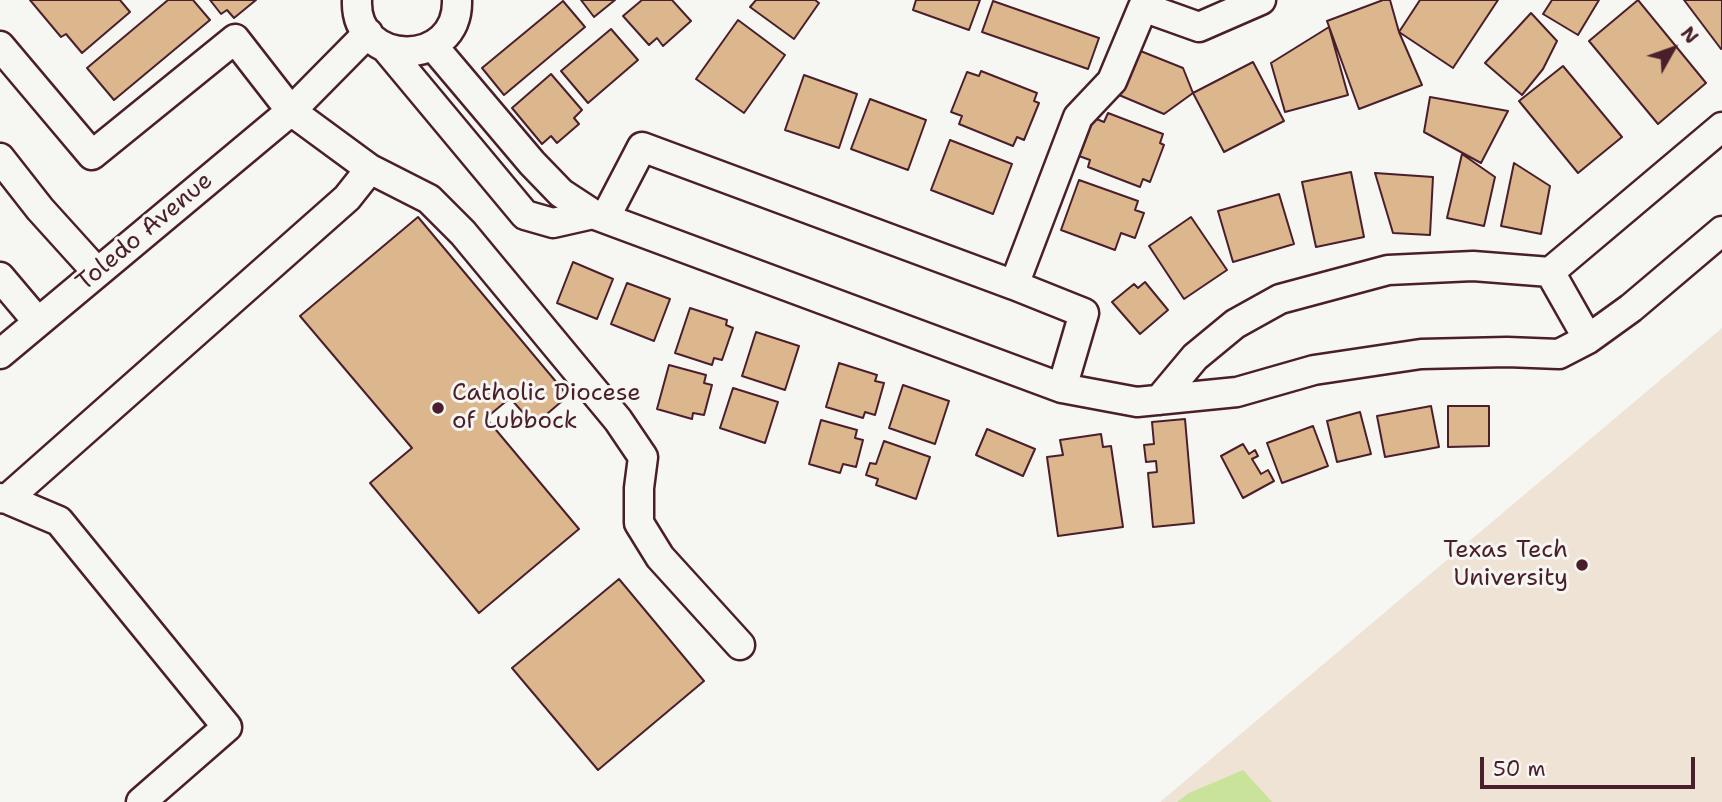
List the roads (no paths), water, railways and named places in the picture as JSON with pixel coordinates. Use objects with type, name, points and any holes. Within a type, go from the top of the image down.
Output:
[{"type":"street","points":[[363,19],[401,52],[418,51],[433,46],[446,35],[454,20],[457,0]]},
{"type":"street","points":[[1014,285],[1078,117],[1112,81],[1135,3],[1199,27],[1261,0]]},
{"type":"street","points":[[363,19],[524,215],[553,223],[599,216],[642,146],[1084,313],[1062,388]]},
{"type":"street","name":"Toledo Avenue","points":[[0,354],[290,111],[363,19]]},
{"type":"street","points":[[0,46],[92,155],[235,39],[290,111],[370,169],[429,199],[463,233],[618,420],[643,457],[639,488],[639,523],[660,557],[740,645]]},
{"type":"street","points":[[433,46],[532,163],[561,193],[599,216],[1062,388],[1137,402],[1237,392],[1314,370],[1421,354],[1559,354],[1588,339],[1631,307],[1722,231]]},
{"type":"street","points":[[1159,400],[1195,357],[1235,324],[1280,299],[1388,270],[1473,267],[1550,272],[1722,127]]},
{"type":"street","points":[[0,158],[40,209],[97,272]]},
{"type":"street","points":[[141,802],[227,727],[59,521],[4,499],[347,198],[370,169]]},
{"type":"street","points":[[1550,272],[1588,339]]},
{"type":"street","points":[[0,277],[38,322]]},
{"type":"place","name":"Catholic Diocese of Lubbock","points":[[438,408]]},
{"type":"place","name":"Texas Tech University","points":[[1582,565]]}]
